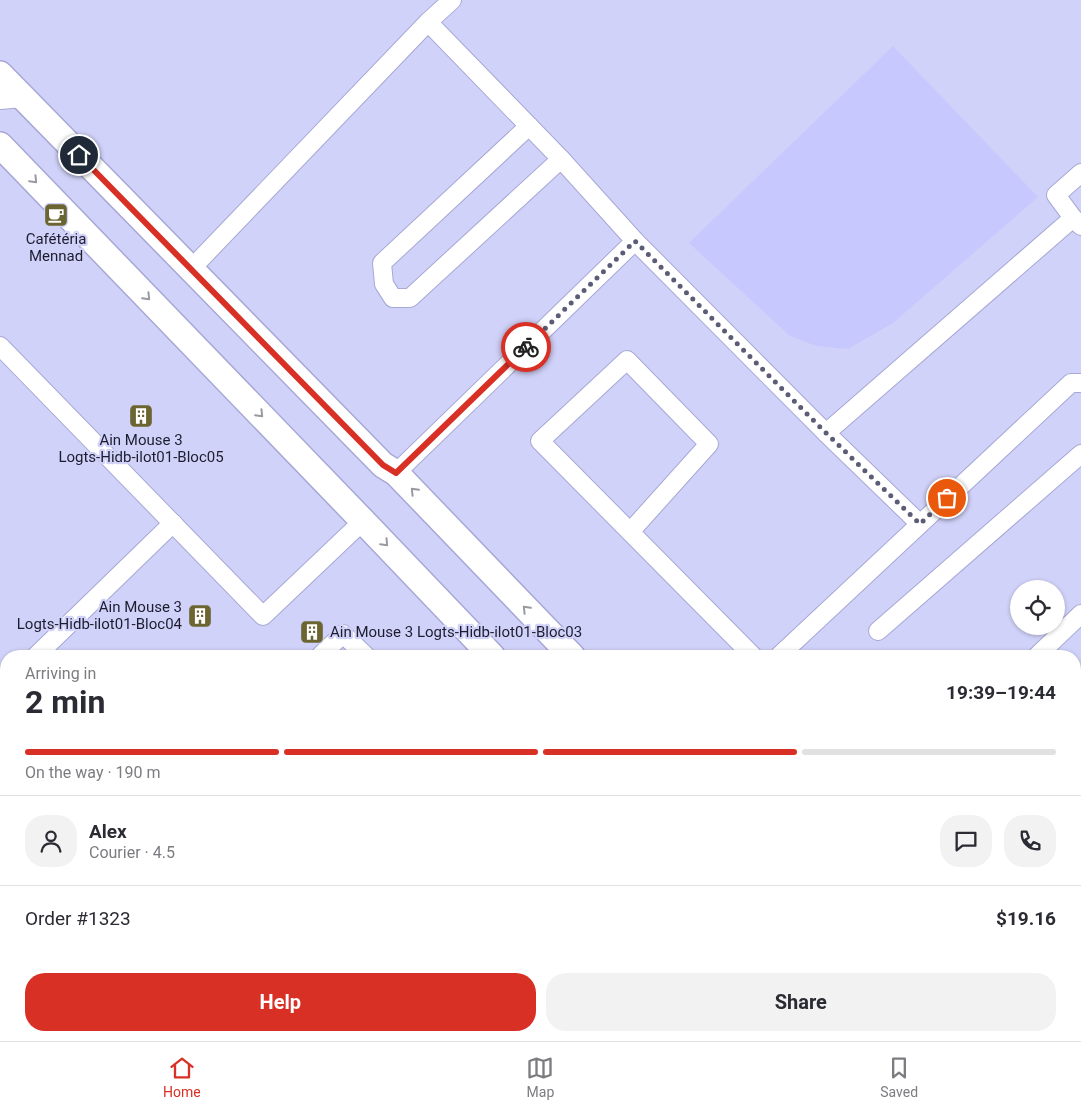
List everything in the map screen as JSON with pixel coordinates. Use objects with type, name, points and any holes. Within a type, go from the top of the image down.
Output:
[{"type":"street","points":[[191,269],[428,22],[452,0]]},
{"type":"street","points":[[428,22],[529,126],[635,241],[826,433],[920,524]]},
{"type":"street","points":[[0,74],[12,99],[191,269],[383,465],[396,473],[566,650]]},
{"type":"street","points":[[529,126],[382,262],[384,284],[393,298],[410,298],[561,160]]},
{"type":"street","points":[[0,145],[486,650]]},
{"type":"street","points":[[826,433],[1077,222],[1056,195],[1081,173]]},
{"type":"street","points":[[396,473],[635,241]]},
{"type":"street","points":[[0,346],[264,616],[363,521]]},
{"type":"street","points":[[630,532],[708,444],[627,360],[540,441],[630,532],[747,650]]},
{"type":"street","points":[[785,650],[1071,383],[1081,383]]},
{"type":"street","points":[[878,631],[1081,454]]},
{"type":"street","points":[[42,650],[173,523]]},
{"type":"street","points":[[1045,650],[1081,614]]},
{"type":"street","points":[[326,650],[343,634],[360,650]]},
{"type":"shaded area","points":[[893,46],[1038,197],[893,323],[848,349],[816,346],[790,336],[689,243]]},
{"type":"way so far","points":[[526,347],[635,241],[826,433],[920,524],[947,498]]},
{"type":"place","name":"Cafétéria Mennad","points":[[56,215]]},
{"type":"place","name":"Ain Mouse 3 Logts-Hidb-ilot01-Bloc05","points":[[141,416]]},
{"type":"place","name":"Ain Mouse 3 Logts-Hidb-ilot01-Bloc04","points":[[200,616]]},
{"type":"place","name":"Ain Mouse 3 Logts-Hidb-ilot01-Bloc03","points":[[312,632]]},
{"type":"route","points":[[79,155],[383,465],[396,473],[526,347]]}]
